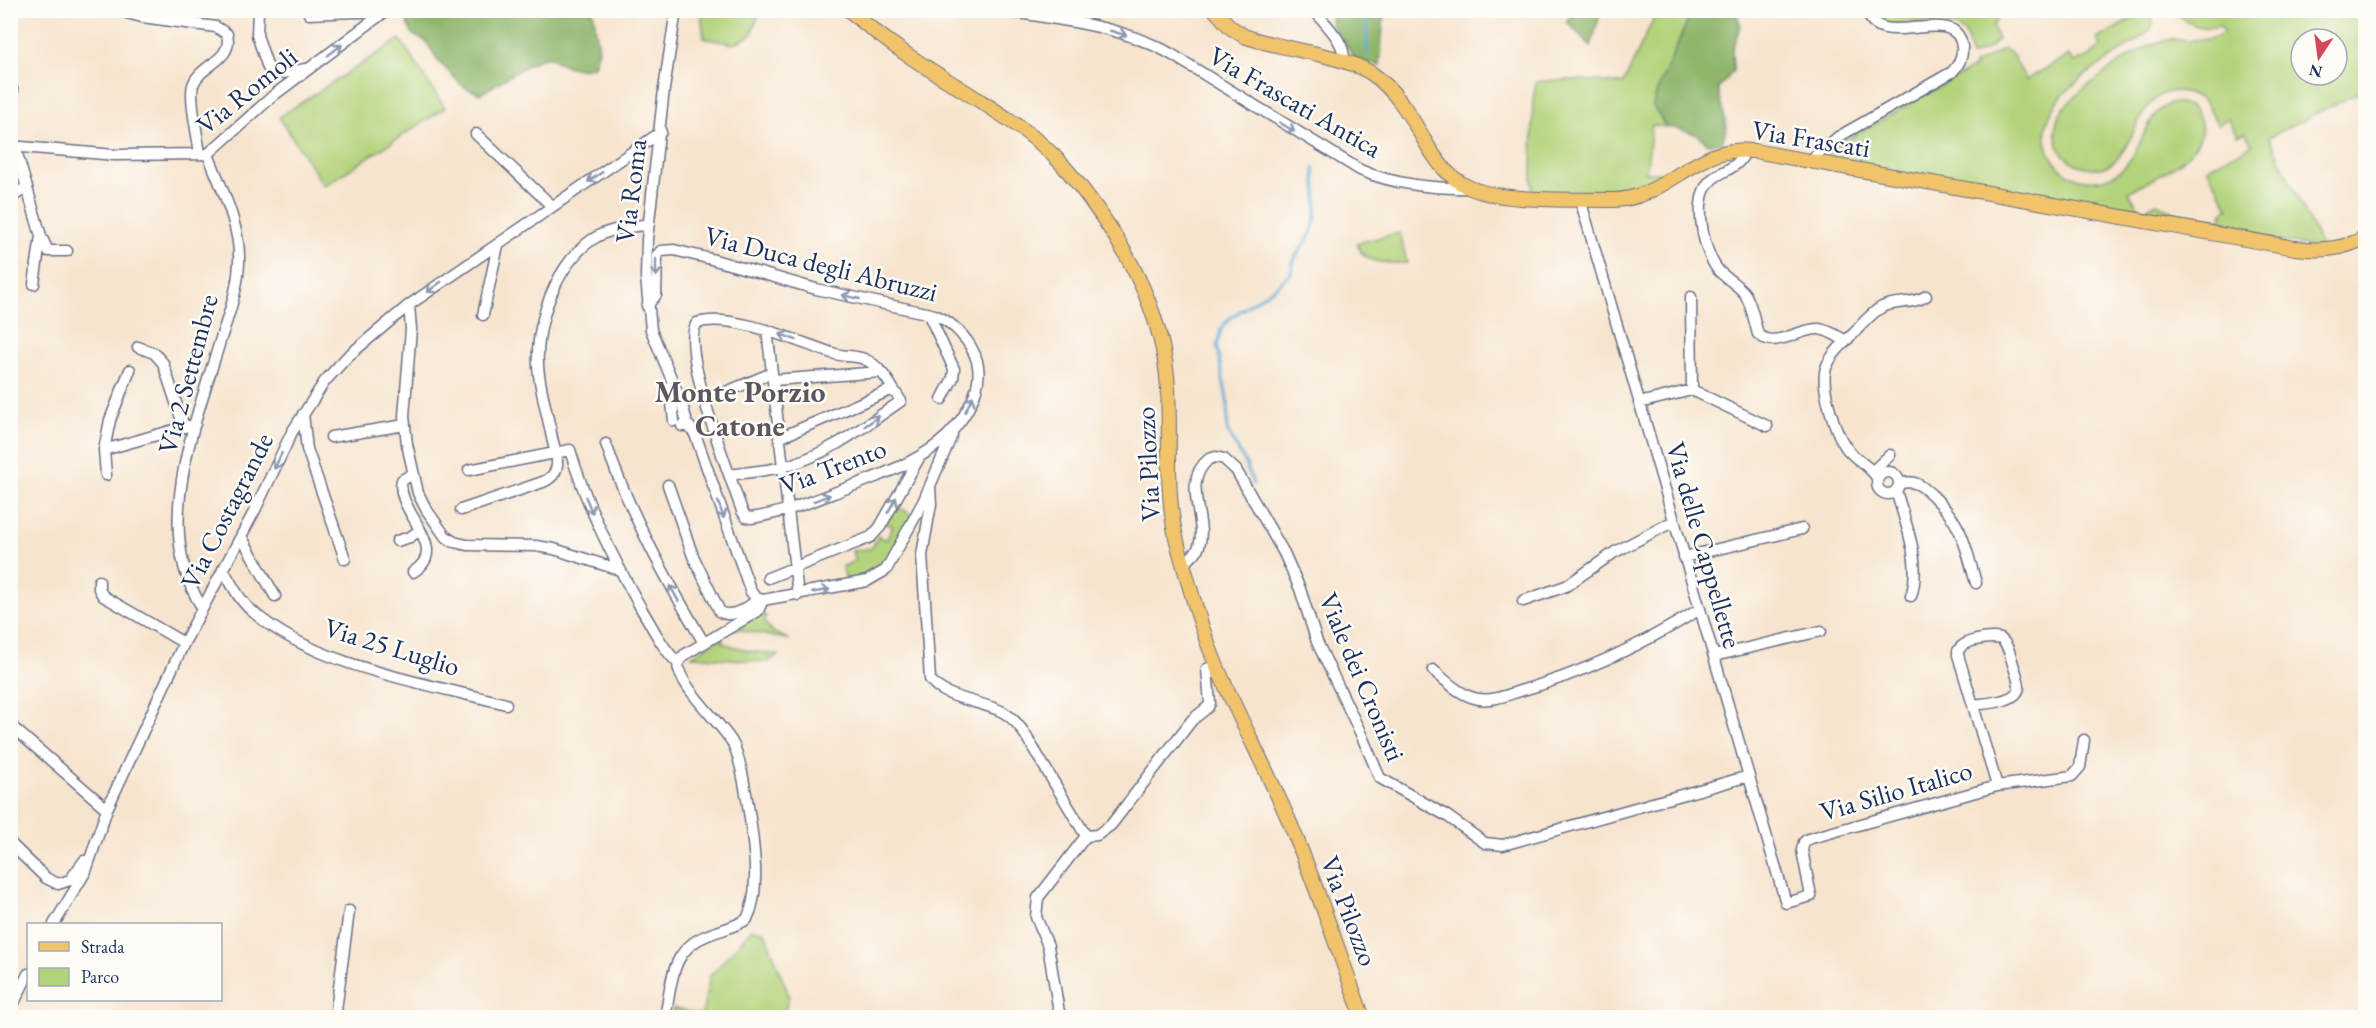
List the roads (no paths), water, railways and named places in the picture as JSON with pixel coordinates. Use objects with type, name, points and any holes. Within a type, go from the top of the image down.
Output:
[{"type":"main road","name":"Via Pilozzo","points":[[849,10],[897,49],[1012,121],[1038,141],[1072,176],[1118,241],[1147,299],[1163,349],[1168,389],[1172,515],[1184,564],[1217,666],[1291,826],[1363,1017]]},
{"type":"main road","name":"Via Frascati","points":[[1215,10],[1230,27],[1244,36],[1344,63],[1366,71],[1386,84],[1408,112],[1442,168],[1470,188],[1519,197],[1617,200],[1637,197],[1649,192],[1710,157],[1745,150],[2289,247],[2334,249],[2366,237]]},
{"type":"street","name":"Via 2 Settembre","points":[[115,10],[147,18],[216,27],[227,34],[226,50],[218,60],[197,76],[192,87],[204,154],[236,231],[239,248],[239,268],[230,310],[190,426],[180,502],[178,527],[185,574],[202,607]]},
{"type":"street","points":[[258,10],[257,35],[268,68],[282,73],[310,69]]},
{"type":"street","name":"Via Romoli","points":[[13,147],[115,155],[204,154],[274,95],[387,10]]},
{"type":"street","name":"Via Roma","points":[[676,10],[664,89],[649,224],[646,263],[647,306],[651,330],[669,373],[681,422],[695,434],[751,592],[761,600]]},
{"type":"street","name":"Via Frascati Antica","points":[[998,10],[1091,26],[1154,46],[1307,140],[1371,175],[1411,184],[1452,189],[1470,188]]},
{"type":"street","points":[[1314,10],[1324,16],[1341,43],[1345,55],[1344,63]]},
{"type":"street","points":[[1809,161],[1841,135],[1952,72],[1961,60],[1962,43],[1957,34],[1950,29],[1934,26],[1884,28],[1871,22],[1867,10]]},
{"type":"street","points":[[309,14],[374,12]]},
{"type":"street","name":"Via Costagrande","points":[[55,923],[80,882],[107,809],[184,643],[303,413],[317,391],[334,369],[409,305],[661,132]]},
{"type":"street","points":[[476,134],[552,206]]},
{"type":"street","points":[[13,147],[41,236],[48,250],[67,251]]},
{"type":"street","points":[[1745,150],[1739,164],[1715,177],[1707,185],[1703,194],[1701,221],[1715,266],[1745,294],[1758,334],[1762,338],[1777,339],[1816,329],[1830,332],[1846,341]]},
{"type":"street","points":[[10,200],[27,186]]},
{"type":"street","name":"Via delle Cappellette","points":[[1580,199],[1786,903]]},
{"type":"street","points":[[461,510],[546,481],[556,470],[555,453],[538,365],[538,338],[548,302],[565,270],[589,242],[610,231],[649,224]]},
{"type":"street","points":[[34,284],[41,236]]},
{"type":"street","points":[[483,315],[498,244]]},
{"type":"street","name":"Via Duca degli Abruzzi","points":[[647,306],[654,300],[656,292],[657,255],[667,250],[717,260],[823,291],[928,313],[947,321],[957,329],[970,346],[979,373],[976,388],[956,428],[932,448]]},
{"type":"street","points":[[1691,297],[1692,390]]},
{"type":"street","points":[[1926,297],[1918,301],[1881,308],[1846,341],[1827,366],[1826,389],[1842,440],[1853,456],[1875,475],[1878,489],[1883,494],[1890,495],[1910,481],[1920,485],[1951,514],[1961,531],[1976,583]]},
{"type":"street","points":[[409,305],[411,334],[405,425],[418,493],[445,536],[454,542],[480,546],[549,548],[620,570]]},
{"type":"street","points":[[928,313],[954,369],[953,378],[942,399]]},
{"type":"street","points":[[701,322],[767,330],[835,354],[864,359],[881,372],[901,401],[849,437],[783,467],[731,475],[704,401],[693,331],[695,324],[701,322]]},
{"type":"street","points":[[767,330],[798,595]]},
{"type":"street","points":[[104,450],[190,426],[163,363],[154,353],[138,347]]},
{"type":"street","points":[[106,475],[104,450],[110,420],[130,370]]},
{"type":"street","points":[[704,401],[747,383],[772,376],[881,372]]},
{"type":"street","points":[[779,438],[893,389]]},
{"type":"street","points":[[1640,403],[1692,390],[1767,426]]},
{"type":"street","points":[[303,413],[307,449],[345,559]]},
{"type":"street","points":[[331,437],[405,425]]},
{"type":"street","points":[[668,485],[693,556],[718,610],[724,615],[732,614],[761,600],[798,595],[869,580],[884,572],[930,487],[956,428]]},
{"type":"street","points":[[606,444],[626,497],[674,591],[704,643]]},
{"type":"street","name":"Via Trento","points":[[731,475],[742,511],[746,517],[753,518],[788,511],[870,480],[920,457],[932,448]]},
{"type":"street","points":[[469,470],[570,450],[587,502],[620,570],[663,647],[678,663],[680,676],[728,736],[738,754],[755,879],[751,910],[747,919],[697,939],[681,952],[665,1017]]},
{"type":"street","points":[[1875,475],[1890,455]]},
{"type":"street","points":[[768,578],[861,543],[871,537],[881,525],[920,457]]},
{"type":"street","name":"Viale dei Cronisti","points":[[1184,564],[1195,553],[1199,545],[1196,497],[1198,471],[1209,459],[1222,458],[1236,470],[1284,553],[1300,589],[1317,642],[1360,732],[1377,775],[1386,784],[1435,809],[1485,843],[1503,845],[1749,776]]},
{"type":"street","points":[[1875,475],[1890,472],[1897,476],[1897,488],[1909,534],[1915,570],[1915,583],[1911,596]]},
{"type":"street","points":[[413,474],[403,478],[400,487],[426,543],[426,557],[422,565],[413,572]]},
{"type":"street","points":[[930,487],[931,504],[923,539],[922,560],[930,679],[940,689],[998,710],[1015,721],[1086,836]]},
{"type":"street","points":[[1523,600],[1566,586],[1615,552],[1674,521]]},
{"type":"street","points":[[1684,557],[1802,529]]},
{"type":"street","points":[[397,541],[410,537],[420,530]]},
{"type":"street","points":[[241,536],[275,596]]},
{"type":"street","name":"Via 25 Luglio","points":[[223,569],[251,610],[279,630],[309,646],[371,669],[506,704]]},
{"type":"street","points":[[99,581],[100,592],[105,598],[184,643]]},
{"type":"street","points":[[678,663],[684,655],[756,613],[761,608],[761,600]]},
{"type":"street","points":[[1433,670],[1470,697],[1493,699],[1548,683],[1581,670],[1663,631],[1700,609]]},
{"type":"street","points":[[1714,656],[1821,631]]},
{"type":"street","name":"Via Silio Italico","points":[[1786,903],[1811,896],[1802,850],[1808,838],[1996,786],[1958,655],[1958,648],[1964,644],[1993,638],[2001,639],[2008,646],[2018,682],[2017,693],[2008,698],[1973,705]]},
{"type":"street","points":[[1059,1017],[1048,946],[1036,917],[1038,898],[1086,836],[1097,835],[1111,825],[1192,720],[1209,706],[1211,696],[1207,669],[1217,666]]},
{"type":"street","points":[[10,725],[107,809]]},
{"type":"street","points":[[1996,786],[2072,776],[2080,767],[2084,740]]},
{"type":"street","points":[[10,843],[46,878],[60,884],[68,882],[74,876],[98,837]]},
{"type":"street","points":[[335,1017],[349,911]]},
{"type":"street","points":[[10,1011],[27,976]]},
{"type":"waterway","points":[[1366,10],[1367,53]]},
{"type":"waterway","points":[[1253,484],[1246,464],[1227,430],[1228,405],[1217,347],[1221,329],[1230,318],[1277,286],[1291,273],[1294,260],[1310,234],[1315,220],[1317,198],[1314,168]]},
{"type":"district","name":"Monte Porzio Catone","points":[[740,409]]}]
